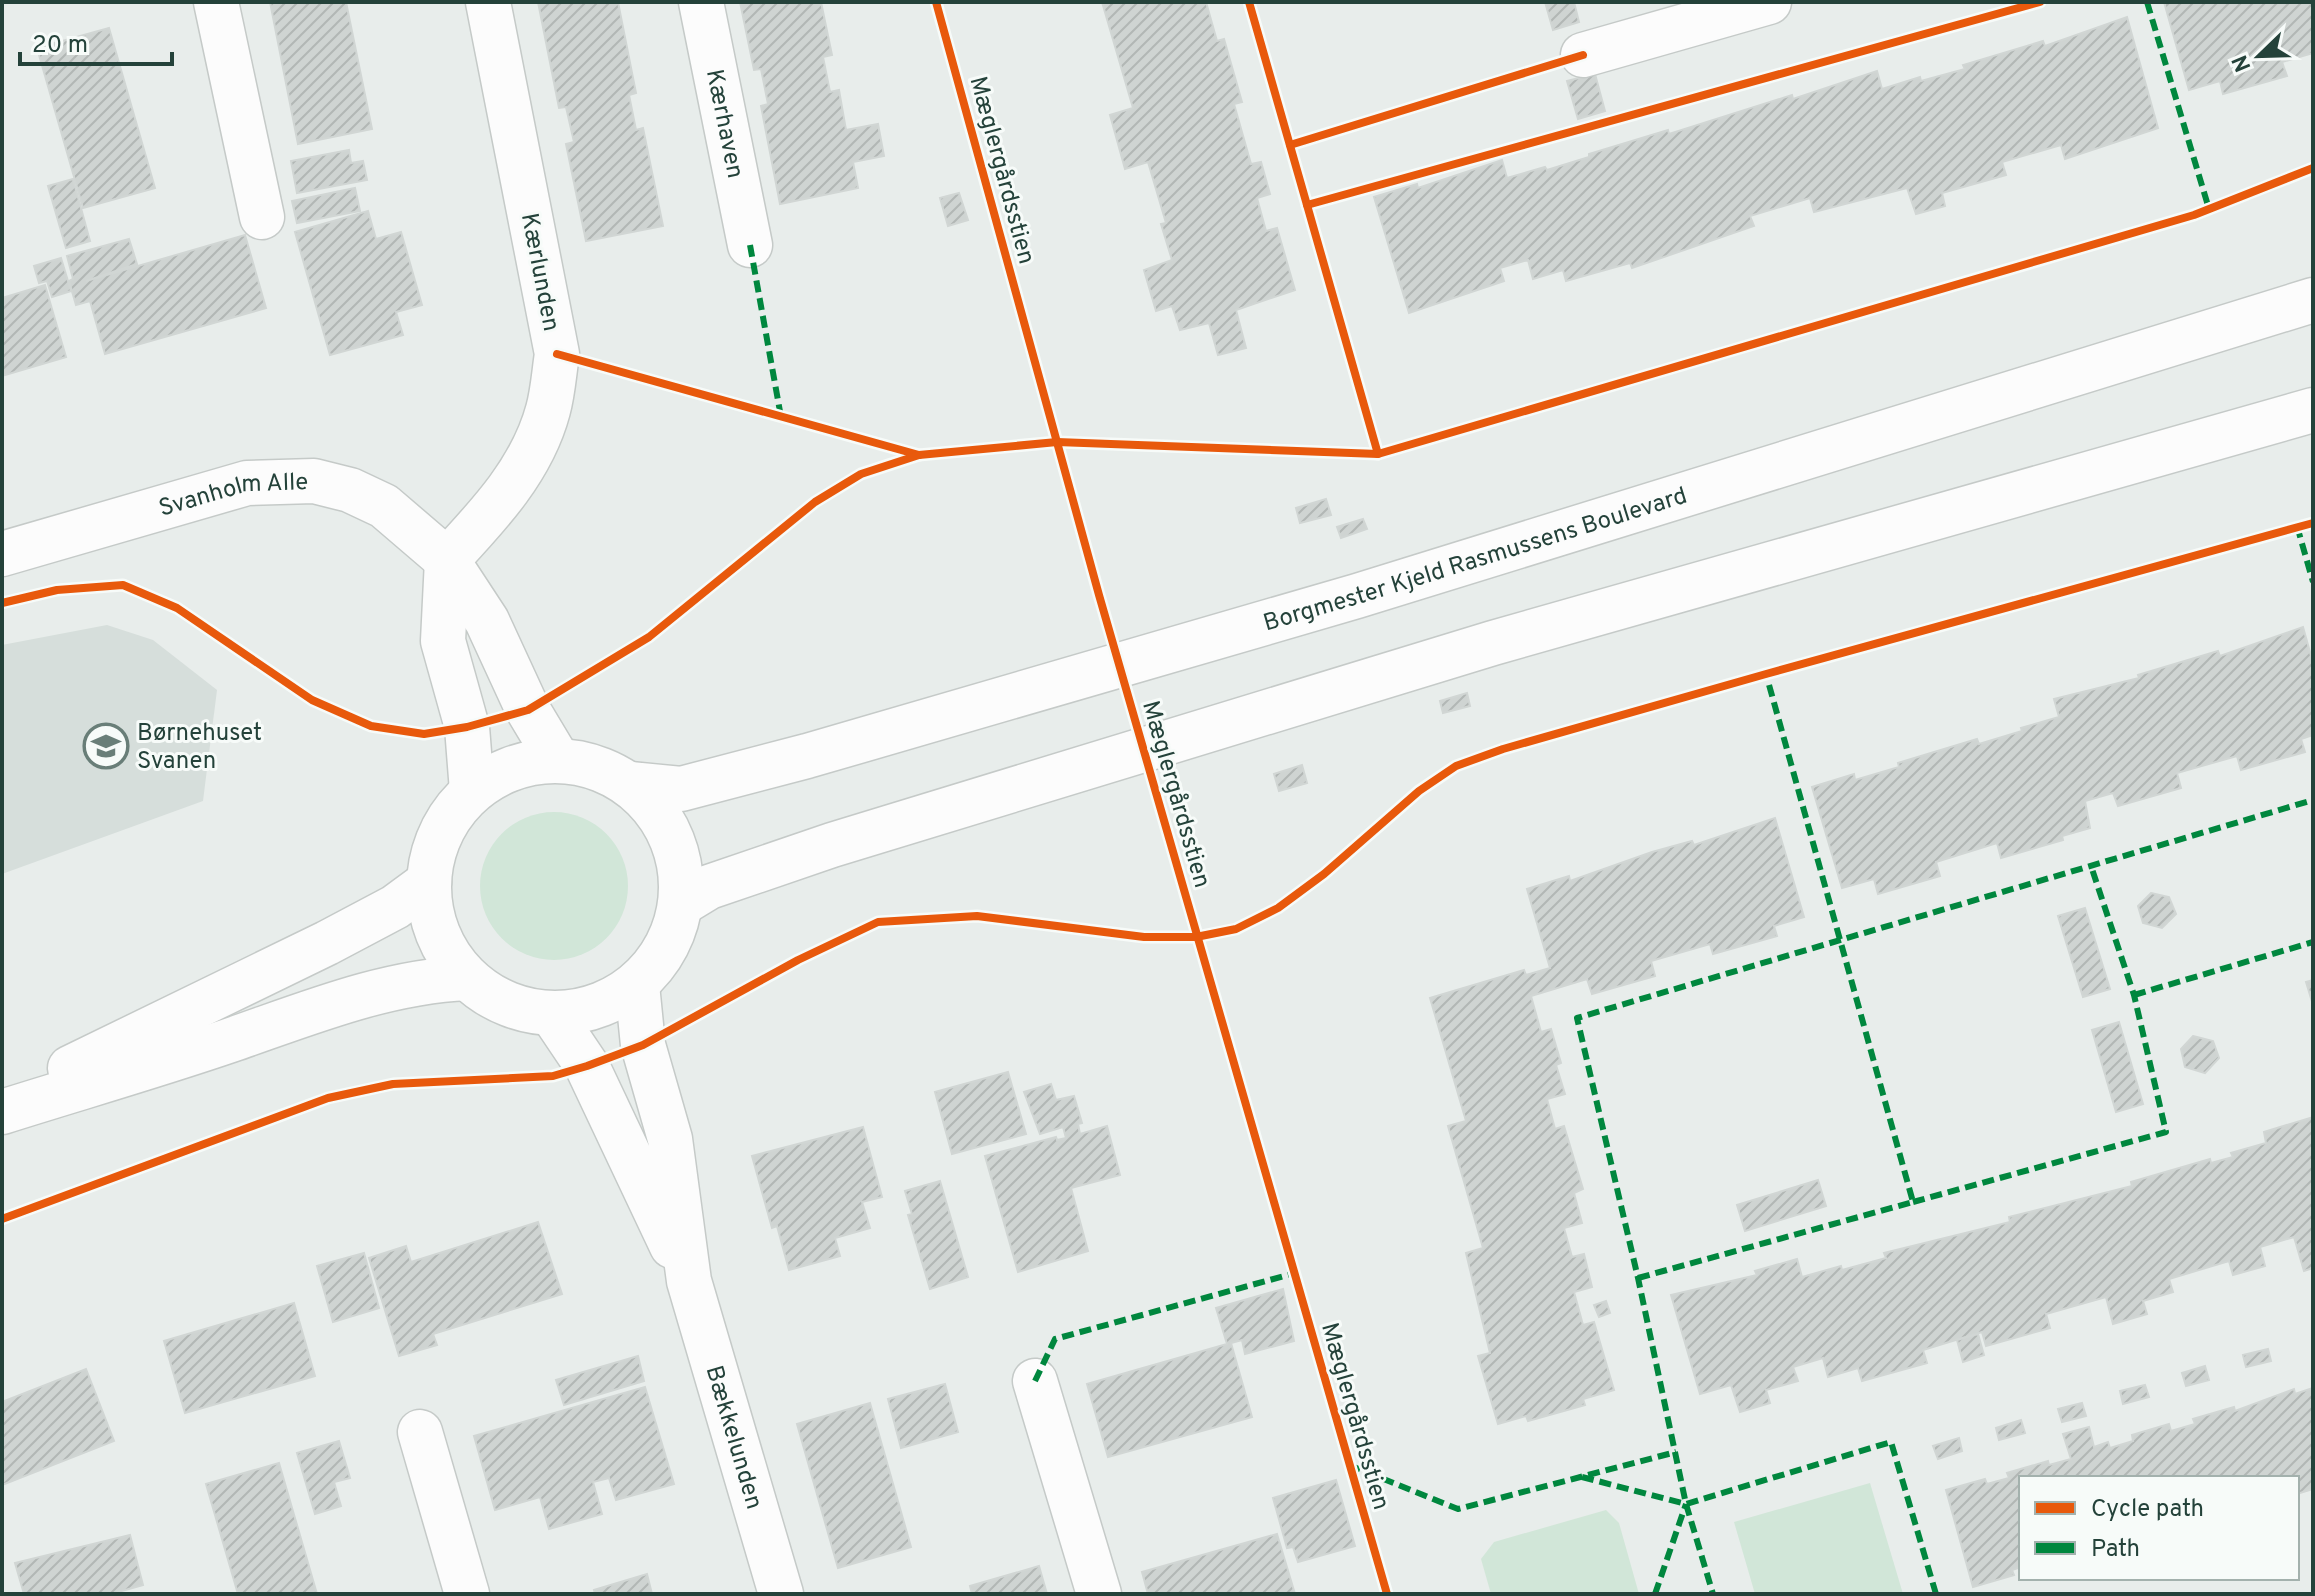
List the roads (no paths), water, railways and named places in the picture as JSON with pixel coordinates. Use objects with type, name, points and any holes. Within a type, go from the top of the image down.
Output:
[{"type":"street","points":[[216,2],[262,217]]},
{"type":"street","name":"Kærlunden","points":[[447,560],[496,508],[526,462],[548,411],[557,354],[488,2]]},
{"type":"street","name":"Kærhaven","points":[[701,2],[750,245]]},
{"type":"street","points":[[1583,55],[1769,2]]},
{"type":"street","name":"Borgmester Kjeld Rasmussens Boulevard","points":[[630,784],[681,789],[837,747],[1386,588],[2313,300]]},
{"type":"street","points":[[681,904],[709,887],[832,845],[1479,647],[2313,410]]},
{"type":"street","name":"Svanholm Alle","points":[[2,554],[247,483],[314,481],[350,490],[384,506],[447,560],[487,621],[528,710],[558,760]]},
{"type":"street","points":[[447,560],[443,641],[467,727],[472,791]]},
{"type":"street","points":[[558,760],[584,763],[630,784],[654,808],[672,837],[681,870],[681,904],[666,949],[637,985],[597,1007],[552,1014],[506,1004],[467,978],[437,934],[430,908],[429,882],[435,848],[449,817],[472,791],[498,774],[527,763],[558,760]]},
{"type":"street","points":[[2,1102],[327,943],[395,907],[429,882]]},
{"type":"street","points":[[2,1112],[228,1041],[350,998],[425,980],[467,978]]},
{"type":"street","name":"Bækkelunden","points":[[637,985],[643,1045],[670,1139],[689,1281],[781,1594]]},
{"type":"street","name":"Bækkelunden","points":[[552,1014],[587,1066],[689,1281]]},
{"type":"street","points":[[1035,1381],[1099,1594]]},
{"type":"street","points":[[420,1432],[467,1594]]},
{"type":"place","name":"Børnehuset Svanen","points":[[106,746]]}]
